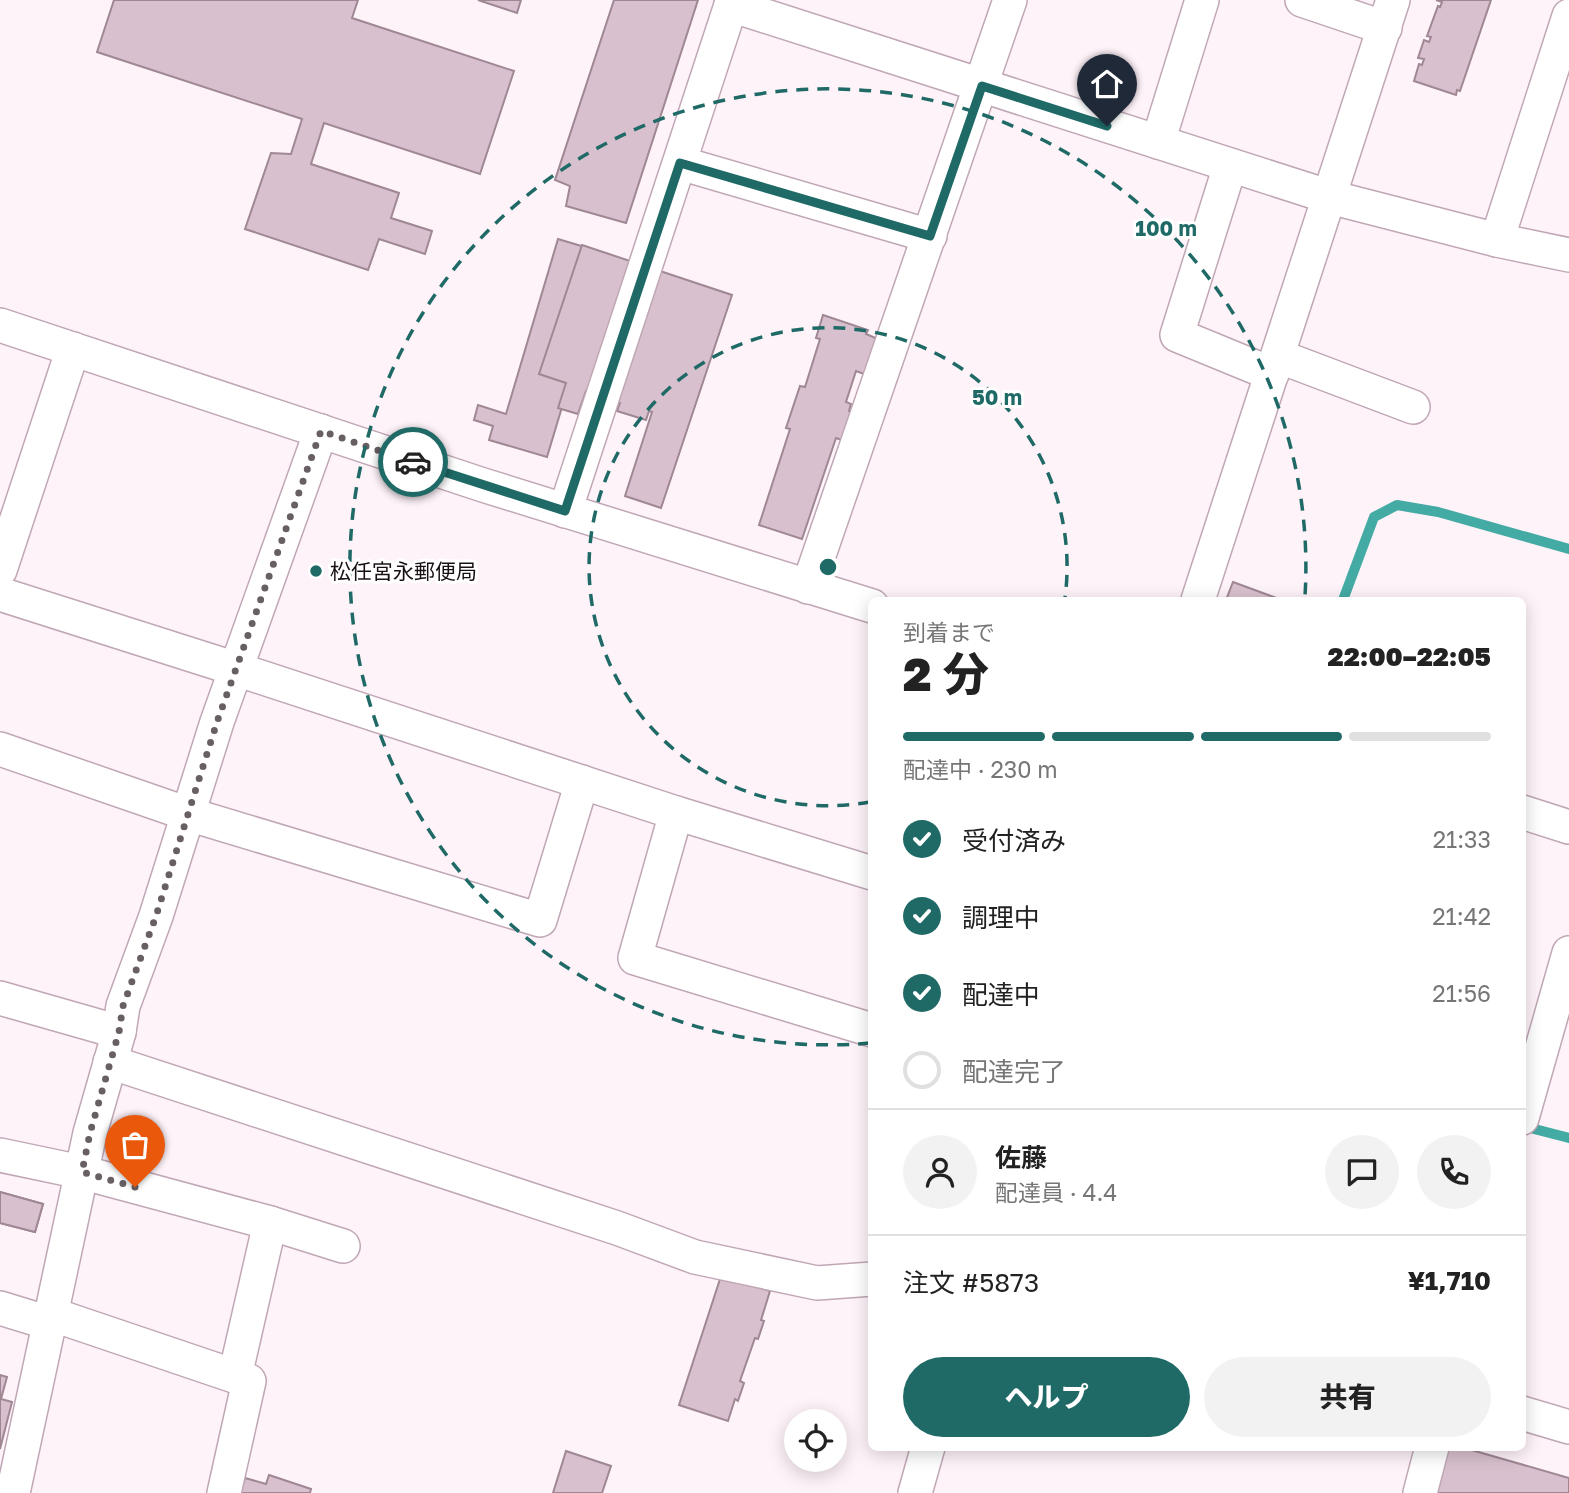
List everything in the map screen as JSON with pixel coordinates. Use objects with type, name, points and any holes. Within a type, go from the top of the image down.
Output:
[{"type":"street","points":[[808,587],[1010,0]]},
{"type":"street","points":[[1158,142],[1202,0]]},
{"type":"street","points":[[1199,597],[1389,14],[1302,0]]},
{"type":"street","points":[[565,511],[732,3],[1330,197],[1497,240],[1569,255]]},
{"type":"street","points":[[1497,240],[1569,16]]},
{"type":"street","points":[[680,163],[930,236]]},
{"type":"street","points":[[1230,166],[1177,335],[1413,407]]},
{"type":"street","points":[[0,325],[565,511],[868,605]]},
{"type":"street","points":[[0,570],[73,349]]},
{"type":"street","points":[[13,1493],[90,1133],[115,1047],[123,1006],[156,916],[217,722],[321,431]]},
{"type":"street","points":[[0,594],[676,813],[868,872]]},
{"type":"street","points":[[0,749],[188,814],[540,920],[582,782]]},
{"type":"street","points":[[676,813],[635,958],[868,1029]]},
{"type":"street","points":[[1526,813],[1569,827]]},
{"type":"street","points":[[1526,1106],[1569,953]]},
{"type":"street","points":[[0,998],[115,1047],[695,1256],[817,1283],[868,1279]]},
{"type":"street","points":[[0,1155],[82,1172],[343,1245]]},
{"type":"street","points":[[235,1376],[270,1223]]},
{"type":"street","points":[[0,1308],[50,1318],[249,1381],[224,1493]]},
{"type":"street","points":[[1526,1414],[1569,1427]]},
{"type":"street","points":[[915,1493],[927,1451]]},
{"type":"street","points":[[1420,1493],[1431,1451]]},
{"type":"building","points":[[114,0],[358,0],[352,18],[514,71],[480,174],[324,123],[311,164],[399,193],[391,218],[432,231],[425,254],[379,239],[368,270],[245,229],[271,153],[291,154],[302,119],[97,52]]},
{"type":"building","points":[[478,0],[521,0],[517,13]]},
{"type":"building","points":[[614,0],[698,0],[626,223],[566,206],[570,186],[555,180]]},
{"type":"building","points":[[1436,0],[1491,0],[1460,91],[1457,90],[1456,95],[1414,81],[1419,64],[1422,65],[1424,59],[1418,58],[1424,40],[1429,42],[1431,37],[1427,36],[1442,2]]},
{"type":"building","points":[[558,239],[608,254],[547,457],[489,440],[493,426],[474,420],[478,405],[506,414]]},
{"type":"building","points":[[582,245],[732,295],[661,508],[625,496],[652,412],[649,411],[646,420],[617,411],[620,403],[586,391],[578,414],[558,408],[566,383],[539,374]]},
{"type":"building","points":[[823,315],[868,330],[866,334],[878,339],[867,375],[856,371],[846,402],[851,404],[849,411],[854,412],[845,441],[836,438],[802,539],[759,525],[790,429],[786,428],[800,386],[805,387],[820,339],[816,338]]},
{"type":"building","points":[[1233,582],[1274,597],[1227,597]]},
{"type":"building","points":[[0,1192],[43,1204],[35,1232],[0,1223]]},
{"type":"building","points":[[0,1192],[43,1204],[35,1232],[0,1223]]},
{"type":"building","points":[[721,1276],[770,1291],[758,1339],[755,1338],[740,1381],[744,1383],[728,1421],[679,1405]]},
{"type":"building","points":[[0,1375],[7,1377],[1,1399],[12,1402],[0,1449]]},
{"type":"building","points":[[566,1451],[611,1466],[602,1493],[553,1493]]},
{"type":"building","points":[[1444,1451],[1475,1451],[1569,1478],[1569,1493],[1432,1493]]},
{"type":"building","points":[[269,1475],[311,1489],[310,1493],[240,1493],[245,1478],[266,1484]]},
{"type":"waterway","points":[[1344,597],[1374,517],[1397,505],[1438,512],[1569,549]]},
{"type":"waterway","points":[[1526,1127],[1569,1138]]},
{"type":"way so far","points":[[135,1187],[82,1172],[90,1133],[119,1032],[123,1006],[156,916],[217,722],[321,431],[413,462]]},
{"type":"place","name":"松任宮永郵便局","points":[[316,571]]},
{"type":"route","points":[[413,462],[565,511],[680,163],[930,236],[982,86],[1107,126]]}]
